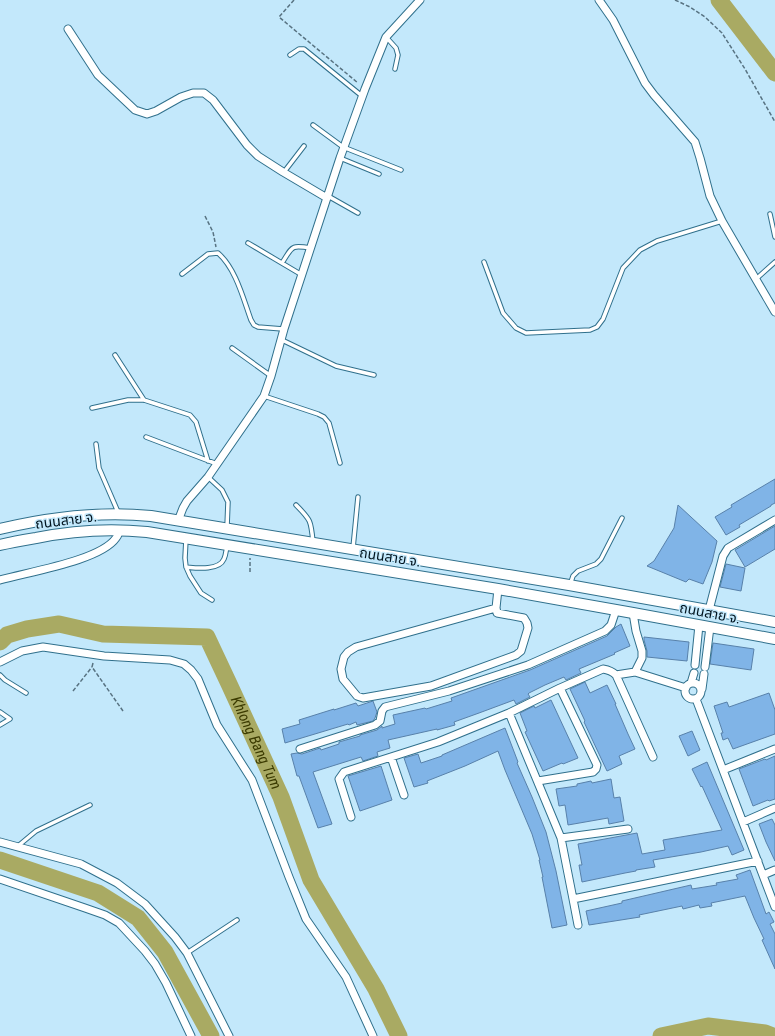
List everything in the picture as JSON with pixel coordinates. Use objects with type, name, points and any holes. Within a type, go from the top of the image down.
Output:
[{"type":"main road","name":"ถนนสาย จ.","points":[[0,528],[28,522],[85,515],[130,514],[151,516],[569,585],[775,622]]},
{"type":"main road","name":"ถนนสาย จ.","points":[[0,545],[59,533],[85,530],[147,532],[498,589],[775,639]]},
{"type":"street","points":[[178,521],[187,501],[217,464],[264,396],[343,147],[362,96],[386,37],[420,0]]},
{"type":"street","points":[[599,0],[613,20],[645,83],[695,142],[710,196],[722,221],[775,312]]},
{"type":"street","points":[[68,29],[98,75],[135,110],[147,114],[193,92],[204,93],[213,100],[258,156],[327,197]]},
{"type":"street","points":[[709,610],[722,556],[728,548],[775,520]]},
{"type":"street","points":[[0,580],[45,570],[92,554],[108,547],[116,538],[120,530]]},
{"type":"street","points":[[496,608],[356,647],[348,652],[344,658],[341,669],[343,679],[357,696],[363,698],[431,686],[516,655],[521,651],[528,628],[527,623],[524,618],[497,613],[496,608],[498,589]]},
{"type":"street","points":[[300,749],[375,725],[380,721],[382,711],[385,706],[449,691],[528,665],[605,631],[611,625],[616,610]]},
{"type":"street","points":[[633,613],[636,632],[642,651],[642,658],[635,672]]},
{"type":"street","points":[[695,665],[699,625]]},
{"type":"street","points":[[694,673],[685,691],[688,698],[696,699],[701,695],[710,627]]},
{"type":"street","points":[[0,662],[22,651],[43,647],[93,655],[170,660],[184,664],[192,670],[198,679],[217,725],[252,780],[306,919],[346,977],[373,1036]]},
{"type":"street","points":[[352,817],[339,779],[344,772],[438,742],[509,713],[602,669],[612,671],[616,675],[653,757]]},
{"type":"street","points":[[616,675],[635,672],[688,685],[696,683],[702,689]]},
{"type":"street","points":[[538,781],[593,772],[597,765],[560,688]]},
{"type":"street","points":[[696,699],[775,907]]},
{"type":"street","points":[[509,713],[561,838],[578,925]]},
{"type":"street","points":[[723,770],[775,750]]},
{"type":"street","points":[[391,757],[404,795]]},
{"type":"street","points":[[743,822],[775,808]]},
{"type":"street","points":[[561,838],[628,829]]},
{"type":"street","points":[[0,842],[81,864],[117,883],[145,904],[175,937],[187,953],[229,1036]]},
{"type":"street","points":[[573,899],[758,861]]},
{"type":"street","points":[[763,875],[775,870]]},
{"type":"street","points":[[0,880],[86,908],[105,915],[119,923],[155,964],[166,983],[190,1036]]},
{"type":"lane","points":[[386,37],[396,48],[398,56],[395,69]]},
{"type":"lane","points":[[290,55],[300,48],[304,49],[362,96]]},
{"type":"lane","points":[[313,125],[343,147],[401,170]]},
{"type":"lane","points":[[283,172],[304,146]]},
{"type":"lane","points":[[340,158],[379,174]]},
{"type":"lane","points":[[327,197],[358,213]]},
{"type":"lane","points":[[770,214],[775,237]]},
{"type":"lane","points":[[484,262],[503,313],[516,328],[526,333],[590,330],[598,327],[603,319],[622,268],[640,250],[657,241],[722,221]]},
{"type":"lane","points":[[248,243],[302,275]]},
{"type":"lane","points":[[282,263],[291,249],[296,246],[311,248]]},
{"type":"lane","points":[[182,274],[208,254],[218,253],[224,258],[235,278],[254,325],[258,327],[284,329]]},
{"type":"lane","points":[[756,279],[775,262]]},
{"type":"lane","points":[[282,340],[336,366],[374,375]]},
{"type":"lane","points":[[232,348],[271,376]]},
{"type":"lane","points":[[115,355],[144,400]]},
{"type":"lane","points":[[264,396],[324,417],[329,423],[340,463]]},
{"type":"lane","points":[[92,408],[128,400],[144,400],[190,415],[196,422],[208,460]]},
{"type":"lane","points":[[146,437],[217,464]]},
{"type":"lane","points":[[96,444],[99,468],[118,514]]},
{"type":"lane","points":[[208,476],[222,490],[228,502],[227,528]]},
{"type":"lane","points":[[353,549],[358,498]]},
{"type":"lane","points":[[296,504],[311,523],[313,543]]},
{"type":"lane","points":[[569,585],[573,576],[578,571],[596,564],[601,559],[622,518]]},
{"type":"lane","points":[[186,538],[185,558],[190,576],[201,593],[212,600]]},
{"type":"lane","points":[[186,566],[201,569],[216,566],[224,560],[227,545]]},
{"type":"lane","points":[[0,675],[5,680],[26,693]]},
{"type":"lane","points":[[0,712],[10,719],[0,725]]},
{"type":"lane","points":[[18,846],[36,831],[90,804]]},
{"type":"lane","points":[[187,953],[237,920]]},
{"type":"path","points":[[294,0],[279,17],[365,89]]},
{"type":"path","points":[[675,0],[706,17],[722,33],[745,69],[775,122]]},
{"type":"path","points":[[204,216],[213,232],[218,253]]},
{"type":"path","points":[[250,549],[250,572]]},
{"type":"path","points":[[73,690],[92,667],[93,655]]},
{"type":"path","points":[[92,667],[123,711]]},
{"type":"building","points":[[775,479],[775,503],[739,525],[740,527],[726,535],[715,517],[732,507],[731,505]]},
{"type":"building","points":[[678,505],[717,541],[712,562],[703,584],[689,579],[686,582],[647,566],[654,561],[674,528]]},
{"type":"building","points":[[775,526],[775,549],[745,567],[735,550]]},
{"type":"building","points":[[726,564],[745,568],[741,591],[720,587]]},
{"type":"building","points":[[621,624],[630,646],[579,669],[581,673],[566,680],[564,677],[545,685],[529,693],[528,694],[530,697],[516,704],[514,700],[454,722],[455,725],[388,740],[390,748],[377,752],[378,756],[363,761],[361,757],[313,772],[332,824],[318,828],[299,776],[297,776],[291,754],[302,754],[320,748],[321,750],[339,744],[339,742],[377,730],[382,726],[382,728],[395,724],[393,715],[426,709],[452,701],[451,698],[530,670],[607,636]]},
{"type":"building","points":[[644,637],[689,642],[687,661],[647,657]]},
{"type":"building","points":[[713,643],[754,649],[751,670],[710,664]]},
{"type":"building","points":[[585,682],[590,693],[607,685],[635,749],[619,756],[622,764],[607,771],[570,689]]},
{"type":"building","points":[[769,693],[775,710],[775,734],[733,749],[728,738],[723,740],[721,733],[723,733],[714,706],[727,702],[729,707]]},
{"type":"building","points":[[551,700],[578,758],[543,771],[525,732],[527,731],[520,713]]},
{"type":"building","points":[[373,701],[377,712],[373,721],[357,725],[356,722],[349,725],[348,724],[285,743],[282,729],[300,724],[299,720],[356,703],[358,706]]},
{"type":"building","points":[[505,728],[518,762],[517,763],[546,832],[567,925],[552,928],[540,860],[532,834],[498,751],[427,781],[428,783],[414,787],[404,758],[418,754],[421,763],[442,756]]},
{"type":"building","points":[[692,731],[700,750],[688,756],[679,736]]},
{"type":"building","points":[[775,756],[775,799],[753,806],[739,769]]},
{"type":"building","points":[[707,762],[744,850],[732,855],[728,846],[653,860],[655,867],[582,882],[579,865],[582,865],[578,844],[637,833],[642,854],[665,850],[663,840],[722,830],[702,786],[701,787],[692,769]]},
{"type":"building","points":[[381,766],[392,800],[360,811],[348,776]]},
{"type":"building","points":[[611,779],[614,798],[620,797],[624,821],[609,824],[608,818],[568,825],[565,805],[559,806],[556,789],[577,786],[577,784],[591,781],[592,783]]},
{"type":"building","points":[[772,819],[775,825],[775,861],[759,824]]},
{"type":"building","points":[[750,870],[766,914],[769,912],[774,922],[770,924],[775,934],[775,969],[762,940],[764,939],[745,896],[711,903],[712,906],[700,908],[699,905],[683,909],[682,906],[639,915],[640,917],[589,925],[586,911],[691,885],[692,889],[717,885],[716,883],[738,879],[736,875]]},
{"type":"waterway","name":"Khlong Bang Tum","points":[[719,0],[775,73]]},
{"type":"waterway","name":"Khlong Bang Tum","points":[[0,642],[7,635],[27,629],[59,624],[103,634],[207,637],[281,797],[311,880],[376,989],[399,1036]]},
{"type":"waterway","name":"Khlong Bang Tum","points":[[0,860],[98,893],[138,918],[165,952],[211,1036]]},
{"type":"waterway","name":"Khlong Bang Tum","points":[[661,1036],[708,1026],[765,1033],[773,1036]]}]
